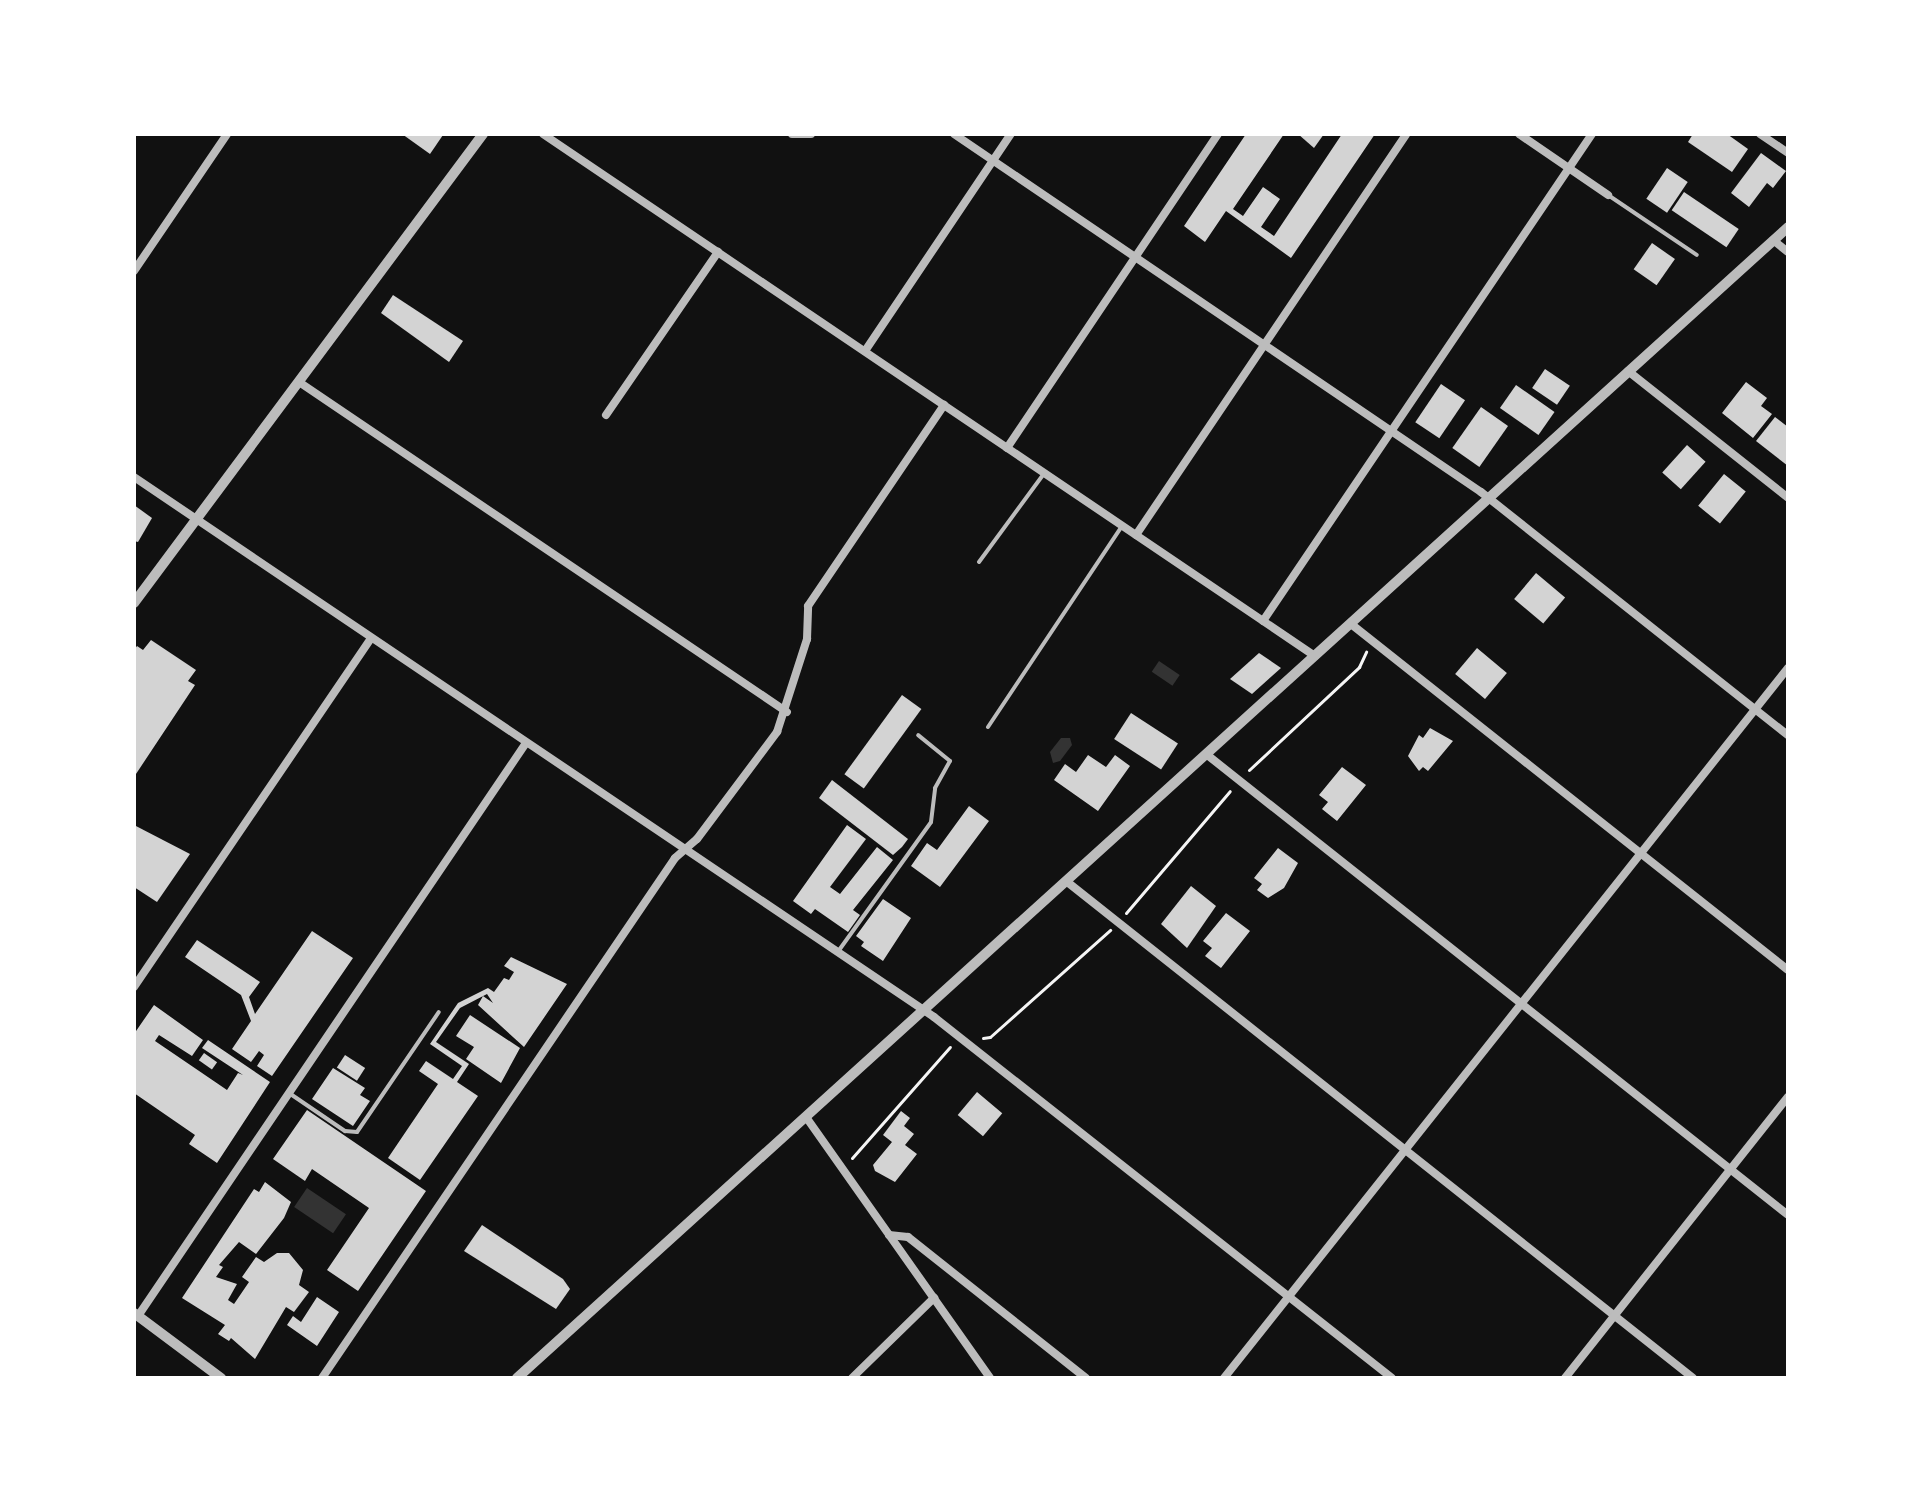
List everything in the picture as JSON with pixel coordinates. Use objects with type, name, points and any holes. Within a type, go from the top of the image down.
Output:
[{"type":"street","points":[[134,271],[227,134]]},
{"type":"street","points":[[134,603],[483,134]]},
{"type":"street","points":[[543,134],[1315,656]]},
{"type":"street","points":[[792,134],[811,134]]},
{"type":"street","points":[[954,134],[1489,498],[1788,735]]},
{"type":"street","points":[[865,351],[1011,134]]},
{"type":"street","points":[[1007,448],[1218,134]]},
{"type":"street","points":[[1136,535],[1406,134]]},
{"type":"street","points":[[1519,134],[1608,195]]},
{"type":"street","points":[[1263,621],[1592,134]]},
{"type":"street","points":[[1760,134],[1788,153]]},
{"type":"street","points":[[517,1378],[1788,227]]},
{"type":"street","points":[[1773,240],[1788,252]]},
{"type":"street","points":[[606,415],[718,252]]},
{"type":"street","points":[[1628,371],[1788,498]]},
{"type":"street","points":[[299,382],[787,712]]},
{"type":"street","points":[[322,1378],[675,858],[685,851],[762,755],[787,712],[807,639],[808,606],[944,405]]},
{"type":"street","points":[[134,477],[923,1011],[1392,1378]]},
{"type":"street","points":[[1351,624],[1788,970]]},
{"type":"street","points":[[134,987],[371,638]]},
{"type":"street","points":[[1224,1378],[1788,668]]},
{"type":"street","points":[[221,1378],[136,1314],[526,743]]},
{"type":"street","points":[[1206,754],[1788,1215]]},
{"type":"street","points":[[1066,881],[1693,1378]]},
{"type":"street","points":[[1565,1378],[1788,1097]]},
{"type":"street","points":[[806,1117],[990,1378]]},
{"type":"street","points":[[889,1235],[908,1237],[1086,1378]]},
{"type":"street","points":[[852,1378],[934,1298]]},
{"type":"lane","points":[[1608,195],[1697,255]]},
{"type":"lane","points":[[979,562],[1045,473]]},
{"type":"lane","points":[[988,727],[1122,526]]},
{"type":"lane","points":[[837,953],[931,822],[935,788],[950,761],[918,735]]},
{"type":"lane","points":[[289,1093],[349,1133],[357,1132],[439,1012]]},
{"type":"shaded area","points":[[1159,661],[1180,675],[1172,686],[1152,672]]},
{"type":"shaded area","points":[[1061,738],[1070,738],[1072,745],[1060,761],[1053,763],[1050,752]]},
{"type":"shaded area","points":[[307,1188],[346,1214],[333,1233],[294,1207]]},
{"type":"building","points":[[402,134],[441,134],[443,135],[430,154]]},
{"type":"building","points":[[1246,134],[1284,134],[1233,209],[1243,216],[1263,187],[1280,199],[1261,227],[1274,236],[1342,134],[1375,134],[1291,258],[1226,211],[1205,242],[1184,226]]},
{"type":"building","points":[[1298,134],[1324,134],[1314,148]]},
{"type":"building","points":[[1693,134],[1727,134],[1748,149],[1732,172],[1688,142]]},
{"type":"building","points":[[1761,153],[1786,171],[1773,188],[1767,183],[1749,207],[1731,193]]},
{"type":"building","points":[[1667,168],[1688,182],[1667,213],[1646,199]]},
{"type":"building","points":[[1684,192],[1739,229],[1726,247],[1672,210]]},
{"type":"building","points":[[1652,243],[1675,259],[1657,285],[1634,269]]},
{"type":"building","points":[[393,295],[463,341],[449,362],[381,313]]},
{"type":"building","points":[[1545,369],[1570,386],[1557,405],[1532,388]]},
{"type":"building","points":[[1746,382],[1767,398],[1761,406],[1772,414],[1753,438],[1722,413]]},
{"type":"building","points":[[1441,384],[1465,400],[1439,438],[1415,422]]},
{"type":"building","points":[[1516,385],[1555,412],[1538,435],[1500,408]]},
{"type":"building","points":[[1481,407],[1508,426],[1479,467],[1452,448]]},
{"type":"building","points":[[1775,417],[1788,427],[1788,466],[1756,441]]},
{"type":"building","points":[[1687,445],[1706,462],[1681,489],[1662,472]]},
{"type":"building","points":[[1724,474],[1746,492],[1720,523],[1698,506]]},
{"type":"building","points":[[134,505],[152,518],[138,542],[134,541]]},
{"type":"building","points":[[1536,573],[1565,597],[1543,623],[1514,599]]},
{"type":"building","points":[[151,640],[196,670],[188,681],[195,685],[134,777],[134,650],[137,646],[143,650]]},
{"type":"building","points":[[1477,648],[1507,673],[1485,699],[1455,674]]},
{"type":"building","points":[[1259,653],[1281,668],[1252,694],[1230,679]]},
{"type":"building","points":[[902,695],[921,709],[864,788],[844,774]]},
{"type":"building","points":[[1131,713],[1178,743],[1161,769],[1114,739]]},
{"type":"building","points":[[1430,728],[1453,741],[1428,771],[1423,767],[1419,771],[1408,756],[1419,735],[1423,738]]},
{"type":"building","points":[[1088,755],[1106,767],[1115,755],[1130,766],[1098,811],[1054,780],[1065,764],[1076,772]]},
{"type":"building","points":[[1342,767],[1366,785],[1337,821],[1322,809],[1328,802],[1319,795]]},
{"type":"building","points":[[832,780],[908,839],[902,847],[893,855],[819,798]]},
{"type":"building","points":[[969,806],[989,821],[940,887],[911,866],[927,843],[937,850]]},
{"type":"building","points":[[134,825],[190,854],[157,902],[134,887]]},
{"type":"building","points":[[847,825],[866,839],[830,887],[840,894],[877,847],[893,860],[853,910],[860,915],[848,932],[815,909],[811,914],[793,901]]},
{"type":"building","points":[[1278,848],[1298,863],[1284,888],[1268,898],[1257,890],[1262,884],[1254,878]]},
{"type":"building","points":[[1191,886],[1216,906],[1187,948],[1161,924]]},
{"type":"building","points":[[883,899],[911,918],[883,961],[861,946],[864,942],[856,936]]},
{"type":"building","points":[[1226,913],[1250,931],[1221,968],[1205,956],[1212,948],[1203,941]]},
{"type":"building","points":[[312,931],[353,958],[272,1076],[257,1066],[264,1055],[259,1051],[251,1062],[232,1049],[251,1021],[241,995],[185,957],[197,940],[260,982],[249,997],[255,1014]]},
{"type":"building","points":[[511,957],[567,984],[524,1047],[478,1005],[483,996],[460,1008],[436,1042],[469,1064],[457,1082],[478,1096],[420,1180],[388,1158],[438,1084],[419,1071],[426,1061],[453,1079],[462,1066],[430,1044],[458,1003],[488,988],[494,992],[504,978],[509,980],[514,972],[504,966]]},
{"type":"building","points":[[154,1005],[203,1040],[192,1056],[159,1035],[155,1041],[227,1090],[238,1073],[243,1075],[202,1048],[208,1040],[270,1082],[217,1163],[189,1144],[195,1135],[134,1093],[134,1034]]},
{"type":"building","points":[[470,1015],[520,1048],[501,1083],[466,1059],[474,1047],[456,1036]]},
{"type":"building","points":[[204,1053],[217,1062],[212,1070],[199,1060]]},
{"type":"building","points":[[345,1055],[365,1068],[357,1081],[337,1068]]},
{"type":"building","points":[[333,1068],[365,1088],[360,1095],[370,1101],[353,1126],[312,1099]]},
{"type":"building","points":[[977,1092],[1002,1113],[983,1136],[958,1115]]},
{"type":"building","points":[[307,1110],[426,1191],[358,1291],[327,1270],[369,1208],[312,1169],[305,1181],[273,1159]]},
{"type":"building","points":[[901,1111],[910,1118],[904,1126],[914,1134],[905,1145],[917,1154],[895,1182],[875,1171],[873,1165],[892,1142],[883,1135]]},
{"type":"building","points":[[265,1182],[291,1202],[284,1218],[256,1254],[239,1242],[219,1265],[223,1267],[216,1277],[237,1284],[228,1300],[234,1304],[249,1282],[242,1277],[256,1257],[264,1262],[277,1253],[289,1253],[303,1270],[299,1285],[309,1292],[294,1312],[286,1307],[255,1359],[231,1338],[229,1341],[218,1334],[225,1325],[182,1298],[254,1189],[259,1192]]},
{"type":"building","points":[[482,1225],[563,1279],[570,1289],[556,1309],[464,1251]]},
{"type":"building","points":[[317,1297],[339,1312],[317,1346],[287,1325],[293,1316],[301,1322]]}]
